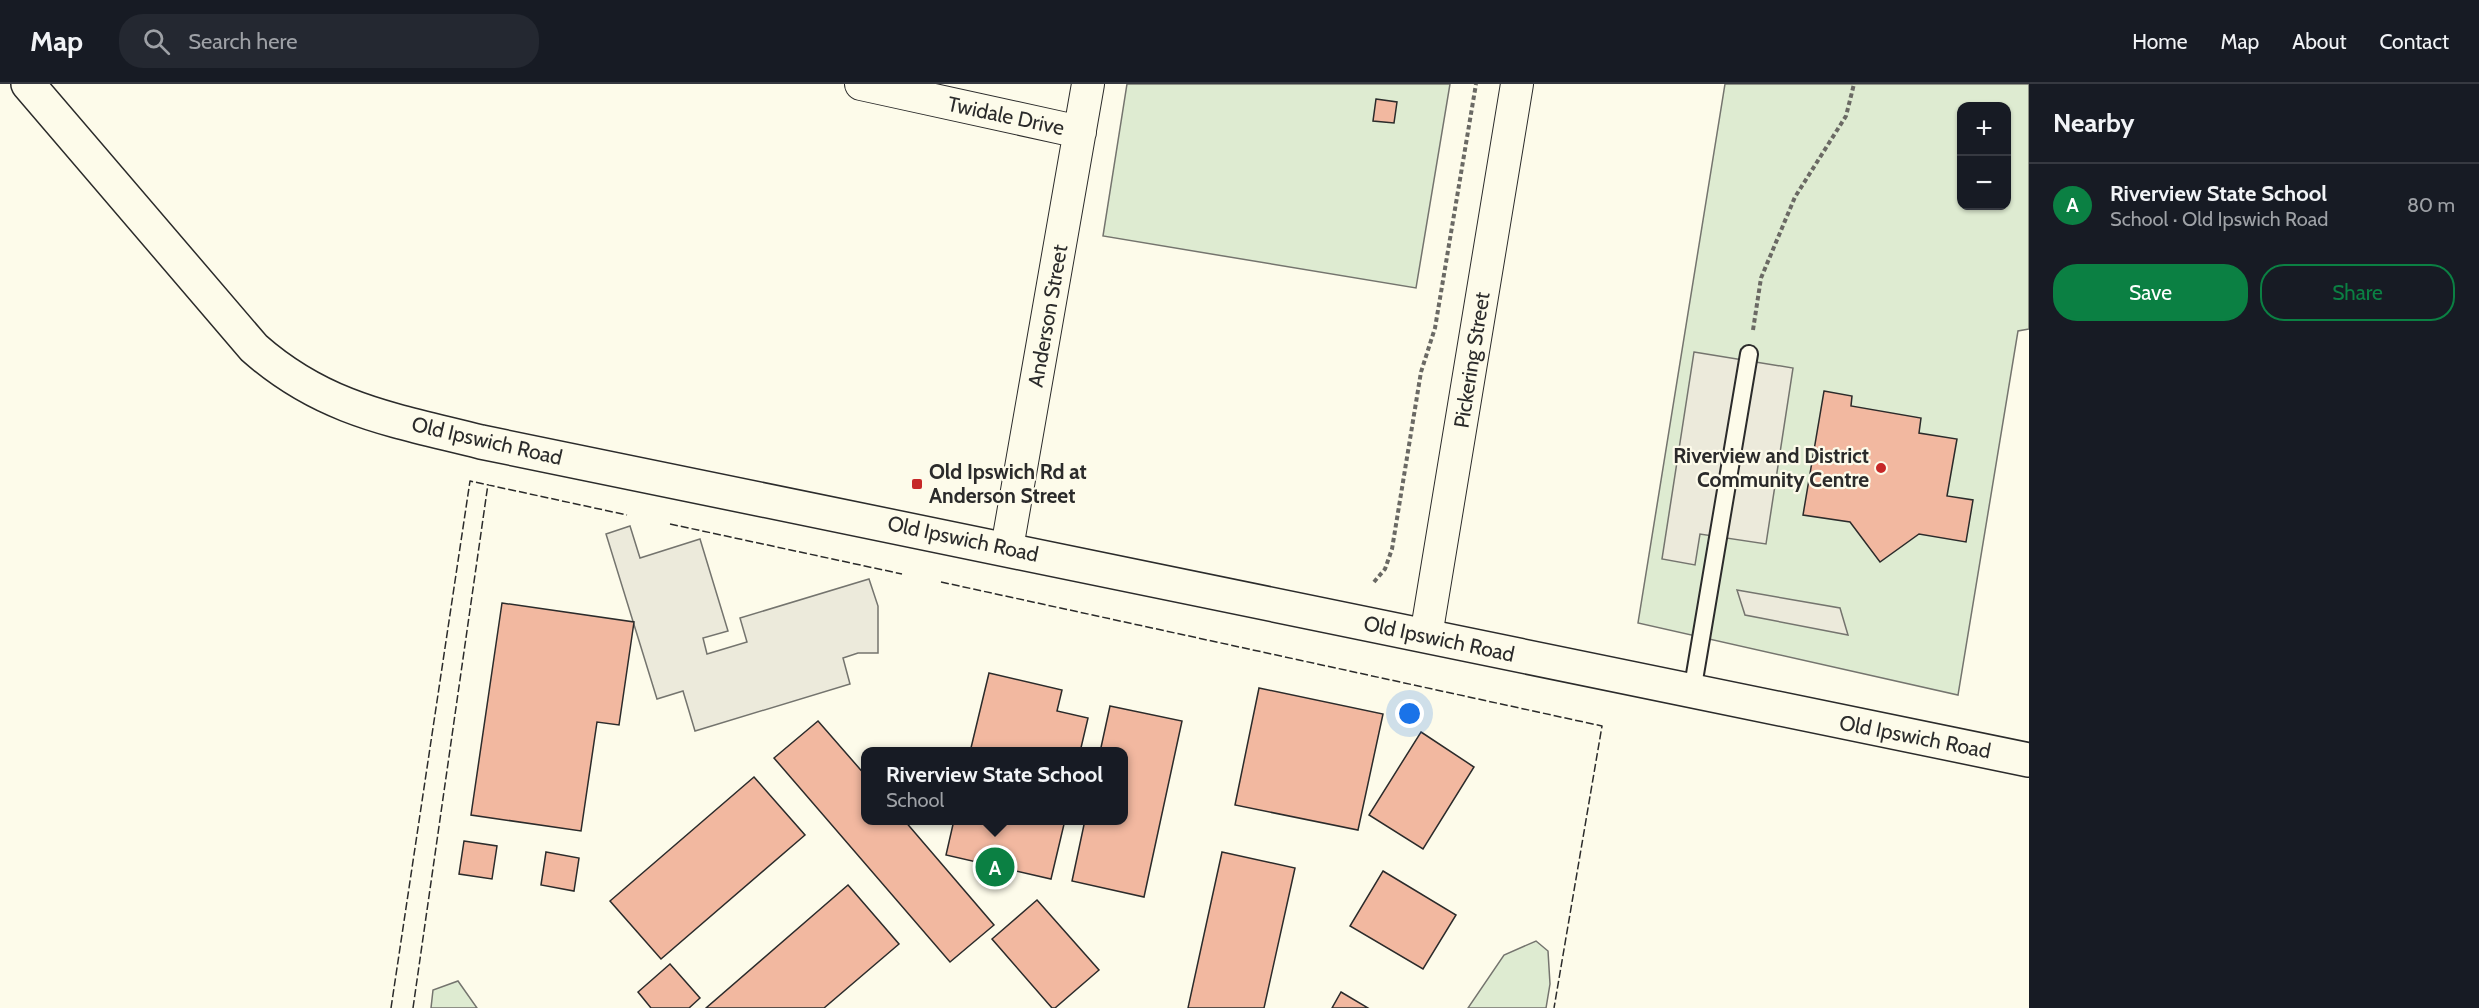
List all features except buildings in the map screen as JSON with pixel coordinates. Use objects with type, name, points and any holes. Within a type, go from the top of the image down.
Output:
[{"type":"street","name":"Old Ipswich Road","points":[[28,84],[254,348],[280,371],[333,401],[390,419],[481,442],[1007,548],[1692,692],[2029,760]]},
{"type":"street","name":"Twidale Drive","points":[[861,84],[1080,132]]},
{"type":"street","name":"Anderson Street","points":[[1007,548],[1088,84]]},
{"type":"street","name":"Pickering Street","points":[[1426,636],[1518,84]]},
{"type":"lane","points":[[1692,692],[1749,354]]},
{"type":"path","points":[[1374,582],[1385,569],[1392,549],[1421,372],[1435,328],[1476,84]]},
{"type":"path","points":[[1749,354],[1761,278],[1795,197],[1845,116],[1854,84]]},
{"type":"green space","points":[[1127,84],[1450,84],[1416,288],[1103,236]]},
{"type":"green space","points":[[1725,84],[2029,84],[2029,329],[2018,331],[1958,695],[1638,623]]},
{"type":"green space","points":[[1536,941],[1548,951],[1550,984],[1546,1008],[1468,1008],[1504,955]]},
{"type":"green space","points":[[458,981],[477,1008],[431,1008],[433,990]]},
{"type":"shaded area","points":[[1694,352],[1793,368],[1766,544],[1700,534],[1695,565],[1662,559]]},
{"type":"shaded area","points":[[630,526],[640,558],[700,539],[728,631],[703,638],[707,654],[747,642],[740,618],[869,579],[878,606],[878,653],[858,653],[843,658],[850,684],[695,731],[683,691],[657,699],[606,534]]},
{"type":"shaded area","points":[[1737,590],[1840,608],[1848,635],[1745,615]]},
{"type":"fence","points":[[391,1008],[470,481],[627,515]]},
{"type":"fence","points":[[413,1008],[488,484]]},
{"type":"fence","points":[[670,524],[902,574]]},
{"type":"fence","points":[[941,582],[1602,726],[1554,1008]]},
{"type":"place","name":"Riverview and District Community Centre","points":[[1881,468]]},
{"type":"place","name":"Old Ipswich Rd at Anderson Street","points":[[917,484]]},
{"type":"place","name":"Riverview State School","points":[[995,867]]}]
